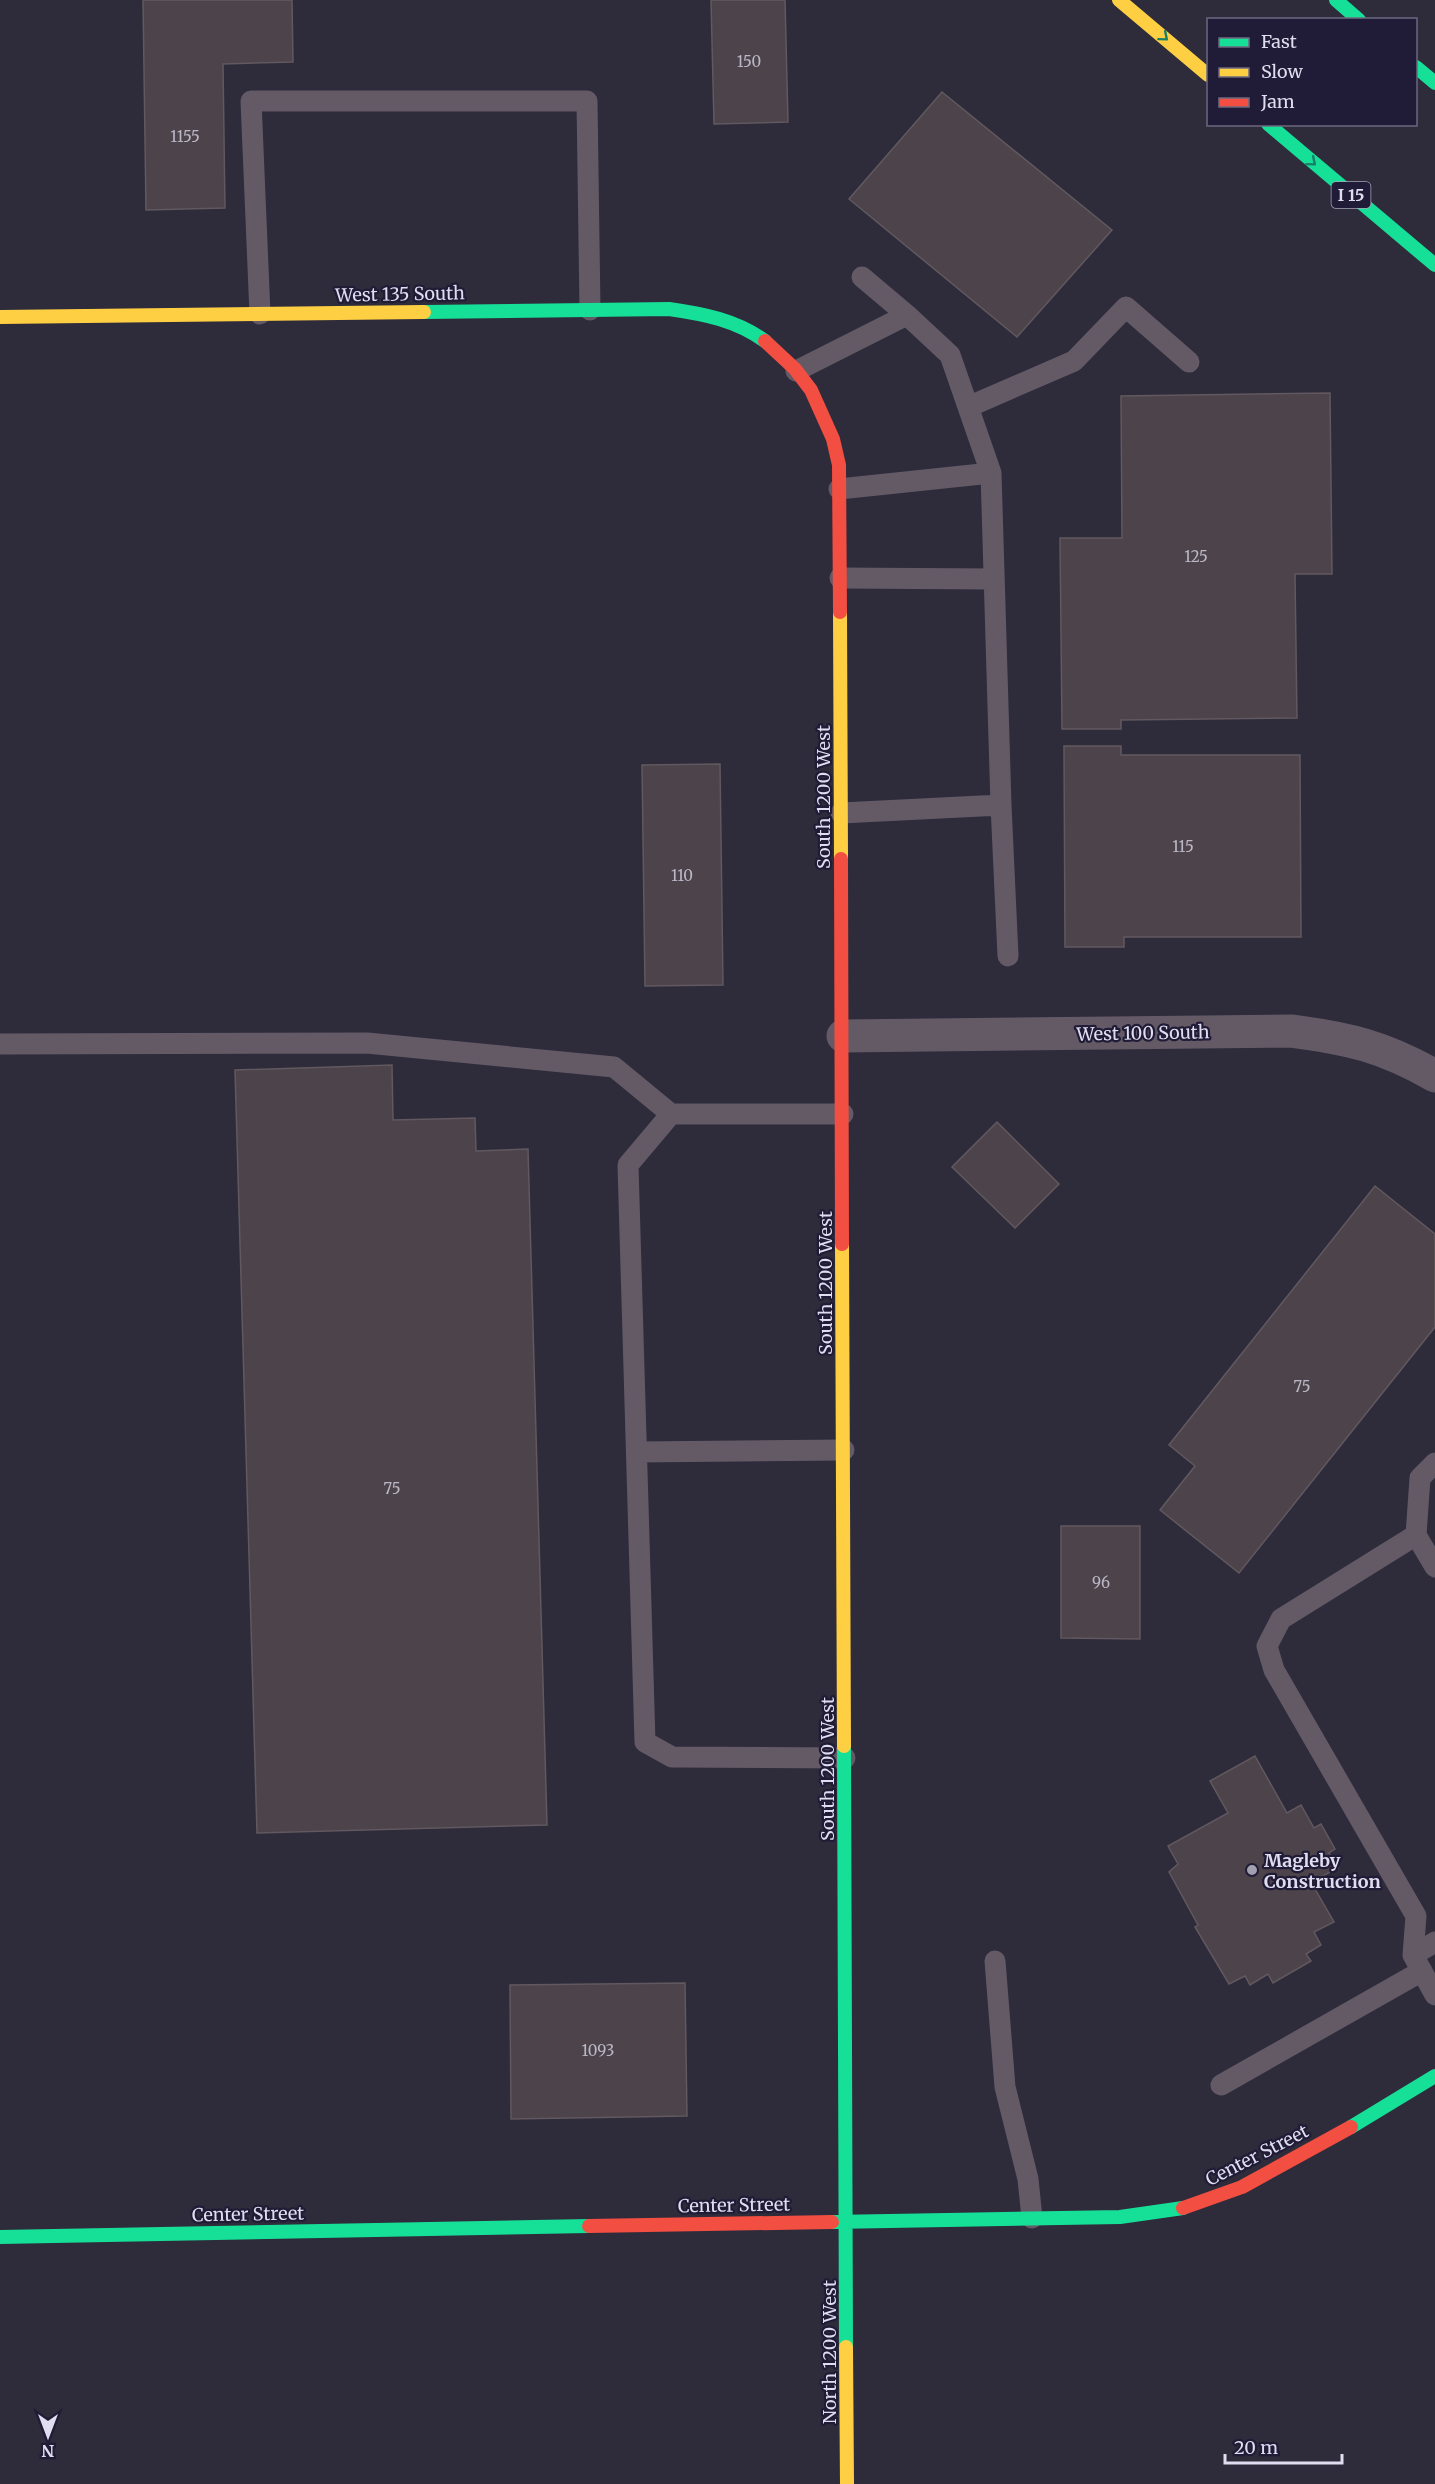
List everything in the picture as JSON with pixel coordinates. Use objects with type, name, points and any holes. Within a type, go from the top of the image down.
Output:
[{"type":"main road","points":[[1119,0],[1207,73]]},
{"type":"main road","points":[[1336,0],[1357,18]]},
{"type":"main road","points":[[1417,68],[1435,83]]},
{"type":"main road","name":"I 15","points":[[1270,126],[1435,265]]},
{"type":"main road","name":"West 135 South","points":[[0,317],[669,309],[706,314],[741,327],[792,365]]},
{"type":"main road","name":"South 1200 West","points":[[792,365],[816,395],[834,438],[839,465],[846,2221]]},
{"type":"main road","name":"Center Street","points":[[0,2237],[1120,2217],[1213,2199],[1293,2160],[1435,2076]]},
{"type":"main road","name":"North 1200 West","points":[[846,2221],[847,2484]]},
{"type":"street","name":"West 100 South","points":[[843,1036],[1291,1031],[1346,1038],[1406,1060],[1435,1076]]},
{"type":"lane","points":[[260,314],[251,101],[587,101],[590,310]]},
{"type":"lane","points":[[862,277],[950,355],[991,473],[1008,956]]},
{"type":"lane","points":[[968,407],[1074,361],[1126,307],[1189,362]]},
{"type":"lane","points":[[792,365],[907,315]]},
{"type":"lane","points":[[839,489],[991,473]]},
{"type":"lane","points":[[840,578],[993,579]]},
{"type":"lane","points":[[841,813],[1001,806]]},
{"type":"lane","points":[[0,1044],[367,1043],[614,1067],[671,1114],[843,1114]]},
{"type":"lane","points":[[671,1114],[628,1165],[645,1742],[672,1756],[845,1758]]},
{"type":"lane","points":[[637,1452],[844,1450]]},
{"type":"lane","points":[[1435,1463],[1420,1478],[1416,1536],[1435,1567]]},
{"type":"lane","points":[[1416,1536],[1281,1619],[1267,1646],[1274,1670],[1416,1916],[1418,1963],[1435,1995]]},
{"type":"lane","points":[[1221,2085],[1418,1963],[1435,1942]]},
{"type":"lane","points":[[995,1961],[1005,2087],[1028,2179],[1032,2218]]},
{"type":"building","points":[[143,0],[292,0],[293,62],[223,64],[225,208],[146,210]]},
{"type":"building","points":[[711,0],[785,0],[788,122],[714,124]]},
{"type":"building","points":[[942,92],[1112,230],[1017,337],[849,199]]},
{"type":"building","points":[[1330,393],[1332,574],[1295,574],[1297,718],[1121,720],[1121,729],[1062,729],[1060,538],[1122,538],[1121,396]]},
{"type":"building","points":[[1064,746],[1121,746],[1121,755],[1300,755],[1301,937],[1124,937],[1124,947],[1065,947]]},
{"type":"building","points":[[720,764],[723,985],[645,986],[642,765]]},
{"type":"building","points":[[392,1065],[393,1120],[475,1118],[476,1151],[528,1149],[547,1825],[257,1833],[235,1070]]},
{"type":"building","points":[[997,1122],[1059,1184],[1015,1228],[952,1167]]},
{"type":"building","points":[[1375,1186],[1435,1234],[1435,1327],[1239,1573],[1160,1510],[1195,1466],[1169,1445]]},
{"type":"building","points":[[1061,1526],[1140,1526],[1140,1639],[1061,1638]]},
{"type":"building","name":"Magleby Construction","points":[[1255,1756],[1287,1813],[1301,1805],[1314,1828],[1321,1824],[1335,1849],[1329,1853],[1338,1868],[1311,1882],[1334,1922],[1314,1932],[1321,1945],[1306,1954],[1311,1961],[1273,1983],[1268,1974],[1250,1985],[1245,1976],[1229,1984],[1195,1927],[1198,1925],[1169,1872],[1178,1864],[1168,1846],[1228,1813],[1210,1781]]},
{"type":"building","points":[[685,1983],[687,2116],[511,2119],[510,1985]]},
{"type":"traffic: fast","points":[[1336,0],[1357,18]]},
{"type":"traffic: fast","points":[[1417,68],[1435,83]]},
{"type":"traffic: fast","points":[[1270,126],[1435,265]]},
{"type":"traffic: fast","points":[[424,312],[669,309],[719,319],[743,328],[765,341]]},
{"type":"traffic: fast","points":[[844,1746],[846,2347]]},
{"type":"traffic: fast","points":[[1351,2127],[1435,2076]]},
{"type":"traffic: fast","points":[[832,2222],[1120,2217],[1183,2208]]},
{"type":"traffic: fast","points":[[0,2237],[589,2226]]},
{"type":"traffic: slow","points":[[1119,0],[1207,74]]},
{"type":"traffic: slow","points":[[0,317],[424,312]]},
{"type":"traffic: slow","points":[[840,612],[841,859]]},
{"type":"traffic: slow","points":[[842,1244],[844,1746]]},
{"type":"traffic: slow","points":[[846,2347],[847,2484]]},
{"type":"traffic: jam","points":[[765,341],[795,369],[811,390],[833,439],[839,465],[840,612]]},
{"type":"traffic: jam","points":[[841,859],[842,1244]]},
{"type":"traffic: jam","points":[[1183,2208],[1242,2187],[1351,2127]]},
{"type":"traffic: jam","points":[[589,2226],[832,2222]]},
{"type":"place","name":"Magleby Construction","points":[[1252,1870]]}]
